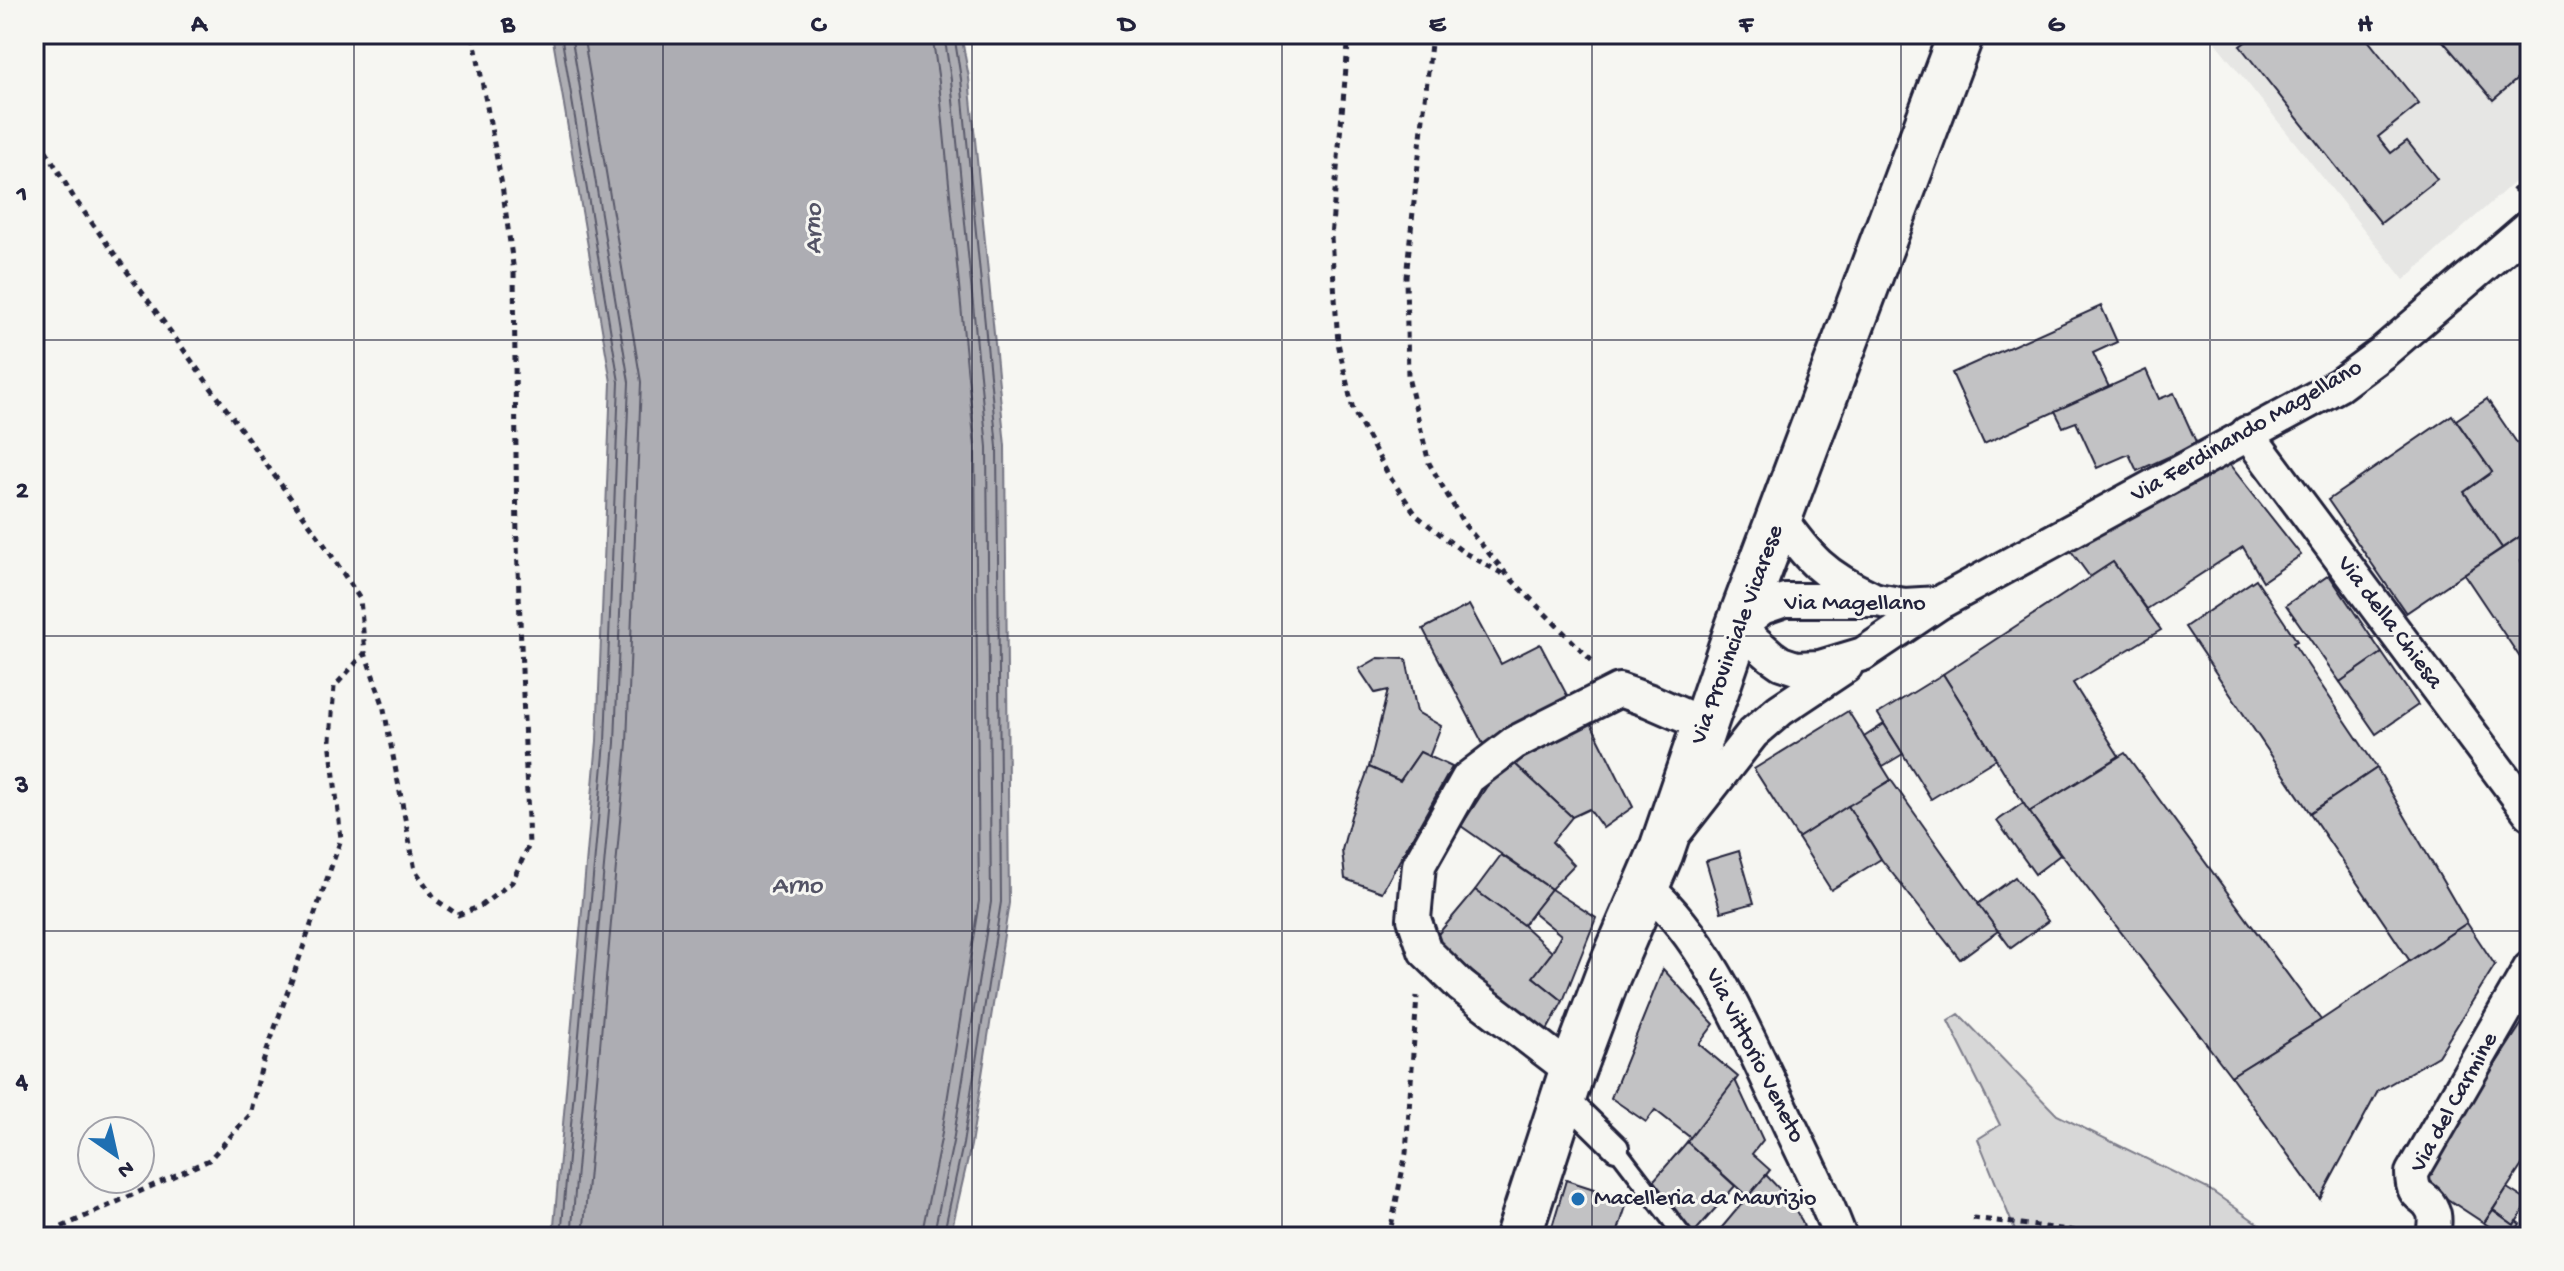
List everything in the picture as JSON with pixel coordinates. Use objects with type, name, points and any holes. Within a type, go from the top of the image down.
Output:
[{"type":"main road","name":"Via Provinciale Vicarese","points":[[1518,1237],[1567,1084],[1608,975],[1654,870],[1738,627],[1961,34]]},
{"type":"street","name":"Via Ferdinando Magellano","points":[[1939,603],[2339,385],[2530,226]]},
{"type":"street","name":"Via della Chiesa","points":[[2247,433],[2530,813]]},
{"type":"street","points":[[1779,517],[1816,564],[1841,583],[1877,600]]},
{"type":"street","name":"Via Magellano","points":[[1785,600],[1877,600],[1904,605],[1939,603],[1863,654],[1820,667],[1796,668],[1781,663],[1738,627],[1762,608],[1785,600]]},
{"type":"street","points":[[1654,870],[1753,733],[1780,710],[1863,654]]},
{"type":"street","points":[[1616,1148],[1567,1084],[1425,951],[1414,919],[1419,865],[1468,778],[1514,743],[1619,690],[1705,725]]},
{"type":"street","name":"Via Vittorio Veneto","points":[[1654,870],[1669,907],[1710,967],[1748,1039],[1840,1237]]},
{"type":"street","name":"Via del Carmine","points":[[2433,1237],[2434,1213],[2428,1203],[2416,1194],[2412,1173],[2530,968]]},
{"type":"lane","points":[[1616,1148],[1684,1237]]},
{"type":"path","points":[[34,130],[74,198],[326,547],[360,599],[365,653],[383,704],[415,870],[436,900],[458,915],[481,906],[512,882],[529,845],[517,544],[514,272],[502,185],[473,34]]},
{"type":"path","points":[[1349,34],[1331,237],[1338,343],[1353,410],[1389,476],[1417,516],[1463,552],[1509,577]]},
{"type":"path","points":[[1432,34],[1406,277],[1408,377],[1429,463],[1464,524],[1509,577],[1619,690]]},
{"type":"path","points":[[40,1237],[209,1160],[250,1115],[262,1065],[341,839],[330,740],[334,687],[365,653]]},
{"type":"path","points":[[1389,1237],[1406,1153],[1418,992]]},
{"type":"path","points":[[1973,1218],[2124,1237]]},
{"type":"shaded area","points":[[2225,34],[2530,34],[2530,168],[2404,280],[2215,42]]},
{"type":"shaded area","points":[[1959,1014],[2057,1115],[2210,1190],[2277,1237],[2040,1237],[2016,1233],[1978,1139],[2000,1125],[1948,1021]]},
{"type":"water","name":"Arno","points":[[552,34],[961,34],[969,78],[1005,446],[1009,903],[971,1145],[950,1237],[553,1237],[597,741],[611,382]]},
{"type":"building","points":[[2256,34],[2363,34],[2419,104],[2378,137],[2391,153],[2407,141],[2437,179],[2381,223],[2240,46]]},
{"type":"building","points":[[2437,34],[2530,34],[2530,68],[2493,100]]},
{"type":"building","points":[[2101,306],[2117,342],[2093,353],[2109,387],[1984,444],[1952,373]]},
{"type":"building","points":[[2146,370],[2159,399],[2174,393],[2197,444],[2137,471],[2129,454],[2097,468],[2076,422],[2063,427],[2055,411]]},
{"type":"building","points":[[2487,399],[2530,462],[2530,530],[2502,548],[2464,492],[2492,472],[2456,420]]},
{"type":"building","points":[[2452,415],[2492,472],[2464,492],[2502,548],[2406,613],[2328,500]]},
{"type":"building","points":[[2226,460],[2301,555],[2263,581],[2243,547],[2147,609],[2113,562],[2090,577],[2069,548]]},
{"type":"building","points":[[2530,530],[2530,555],[2521,561],[2530,575],[2530,658],[2523,662],[2464,574]]},
{"type":"building","points":[[2113,562],[2161,630],[2073,683],[2119,756],[2029,812],[1943,674]]},
{"type":"building","points":[[2329,575],[2382,653],[2340,682],[2286,605]]},
{"type":"building","points":[[2256,579],[2297,641],[2293,643],[2377,768],[2310,813],[2185,627]]},
{"type":"building","points":[[1469,605],[1501,664],[1540,644],[1569,699],[1483,744],[1423,629]]},
{"type":"building","points":[[2382,653],[2418,705],[2376,734],[2340,682]]},
{"type":"building","points":[[1378,658],[1406,659],[1417,712],[1441,726],[1429,757],[1420,752],[1400,781],[1369,767],[1388,690],[1375,693],[1359,669]]},
{"type":"building","points":[[1943,674],[1996,759],[1931,799],[1878,714]]},
{"type":"building","points":[[1848,711],[1891,780],[1798,838],[1754,769]]},
{"type":"building","points":[[1591,723],[1633,807],[1603,828],[1589,809],[1572,817],[1514,763]]},
{"type":"building","points":[[1884,724],[1903,754],[1883,766],[1864,737]]},
{"type":"building","points":[[1420,752],[1452,767],[1382,892],[1345,879],[1342,850],[1369,767],[1400,781]]},
{"type":"building","points":[[2125,753],[2321,1020],[2231,1076],[2029,812]]},
{"type":"building","points":[[1514,763],[1572,817],[1552,842],[1574,865],[1551,889],[1461,826],[1489,783]]},
{"type":"building","points":[[2377,768],[2467,923],[2410,961],[2310,813]]},
{"type":"building","points":[[1891,780],[1998,931],[1960,959],[1881,859],[1848,806]]},
{"type":"building","points":[[2023,803],[2060,855],[2035,874],[1997,821]]},
{"type":"building","points":[[1848,806],[1881,859],[1831,890],[1798,838]]},
{"type":"building","points":[[1739,851],[1754,903],[1721,912],[1706,861]]},
{"type":"building","points":[[1501,855],[1551,889],[1523,925],[1475,890]]},
{"type":"building","points":[[2015,877],[2048,921],[2011,948],[1978,904]]},
{"type":"building","points":[[1551,889],[1596,918],[1563,1001],[1533,977],[1561,935],[1533,912]]},
{"type":"building","points":[[1475,890],[1523,925],[1552,952],[1533,977],[1563,1001],[1545,1034],[1434,939]]},
{"type":"building","points":[[2467,923],[2495,965],[2438,1056],[2378,1091],[2320,1199],[2231,1076]]},
{"type":"building","points":[[1663,969],[1714,1024],[1699,1044],[1738,1077],[1691,1138],[1655,1110],[1646,1122],[1611,1098]]},
{"type":"building","points":[[2524,1020],[2530,1023],[2530,1153],[2484,1223],[2420,1181]]},
{"type":"building","points":[[1735,1080],[1763,1140],[1752,1154],[1770,1170],[1748,1197],[1687,1142]]},
{"type":"building","points":[[1687,1142],[1735,1186],[1693,1234],[1666,1210],[1648,1187]]},
{"type":"building","points":[[1766,1175],[1788,1198],[1802,1221],[1807,1237],[1723,1237],[1718,1232]]},
{"type":"building","points":[[1566,1180],[1628,1200],[1616,1237],[1549,1237]]},
{"type":"building","points":[[2507,1188],[2529,1202],[2514,1225],[2493,1210]]},
{"type":"building","points":[[2493,1210],[2514,1225],[2516,1221],[2520,1224],[2510,1237],[2486,1237],[2492,1228],[2484,1223]]},
{"type":"place","name":"Macelleria da Maurizio","points":[[1578,1199]]}]
